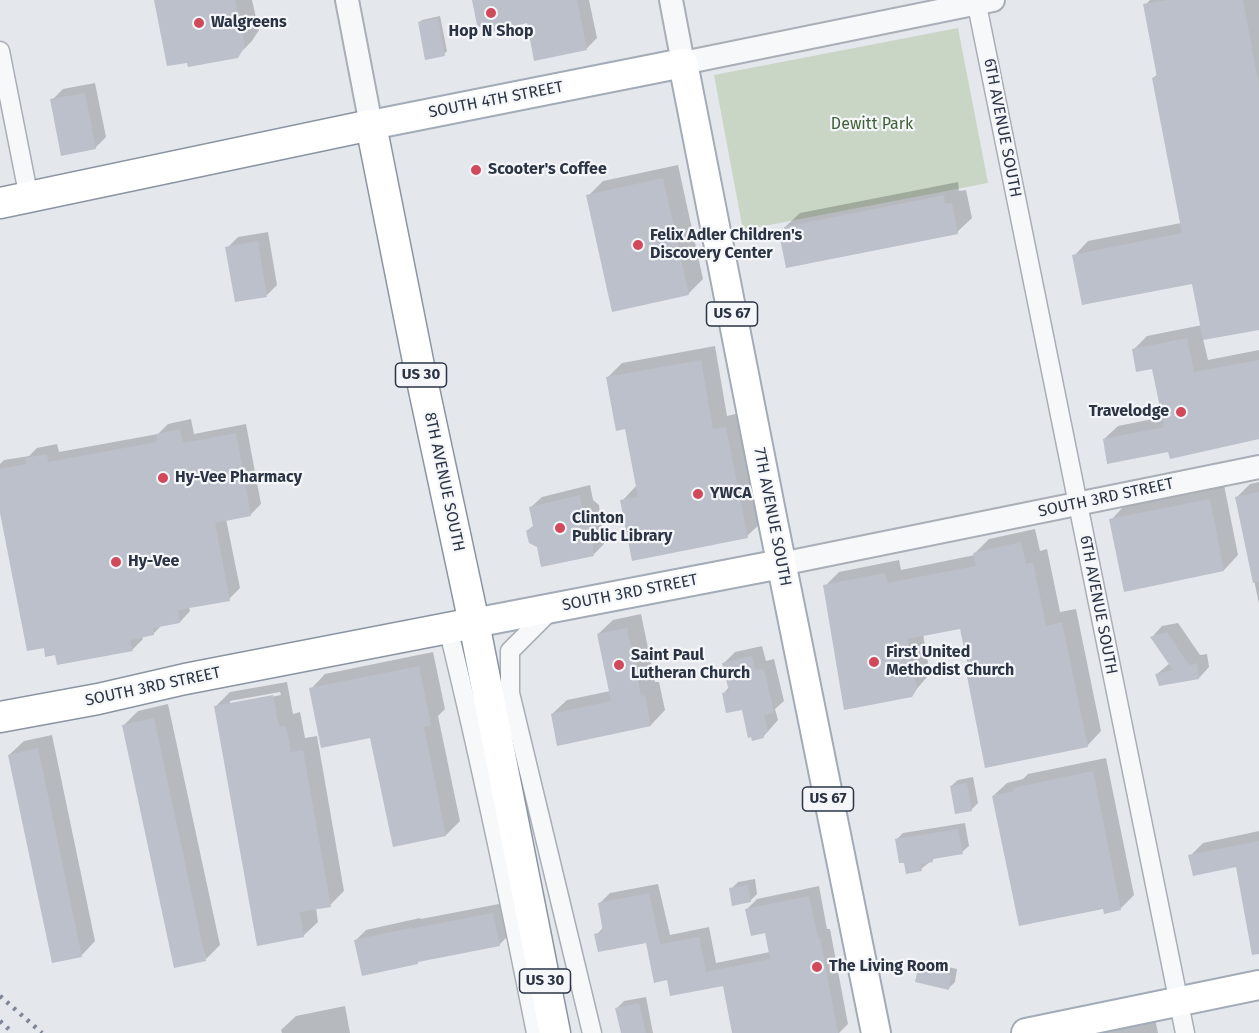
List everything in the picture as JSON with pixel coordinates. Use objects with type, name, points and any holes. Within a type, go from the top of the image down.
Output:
[{"type":"highway","name":"SOUTH 4TH STREET","points":[[0,203],[371,125]]},
{"type":"highway","name":"8TH AVENUE SOUTH","points":[[371,125],[420,371],[461,626],[534,929],[555,1033]]},
{"type":"highway","name":"SOUTH 3RD STREET","points":[[0,717],[461,626]]},
{"type":"main road","name":"SOUTH 4TH STREET","points":[[371,125],[683,63]]},
{"type":"main road","name":"7TH AVENUE SOUTH","points":[[683,63],[876,1033]]},
{"type":"main road","name":"SOUTH 3RD STREET","points":[[461,626],[781,564]]},
{"type":"main road","points":[[1026,1033],[1259,985]]},
{"type":"street","name":"8TH AVENUE SOUTH","points":[[347,0],[371,125]]},
{"type":"street","name":"7TH AVENUE SOUTH","points":[[671,0],[683,63]]},
{"type":"street","name":"SOUTH 4TH STREET","points":[[683,63],[982,1]]},
{"type":"street","name":"6TH AVENUE SOUTH","points":[[982,1],[1078,504],[1185,1033]]},
{"type":"street","points":[[0,51],[29,198]]},
{"type":"street","name":"SOUTH 3RD STREET","points":[[781,564],[1259,467]]},
{"type":"street","points":[[553,608],[510,651],[510,693],[592,1033]]},
{"type":"street","name":"8TH AVENUE SOUTH","points":[[461,626],[478,752],[536,1033]]},
{"type":"green space","name":"Dewitt Park","points":[[958,28],[988,183],[743,230],[714,75]]},
{"type":"building","name":"Walgreens","points":[[154,0],[235,0],[245,46],[238,58],[188,67],[187,63],[167,66]]},
{"type":"building","points":[[472,0],[577,0],[587,50],[534,61],[527,23],[487,33],[477,25]]},
{"type":"building","points":[[1166,0],[1243,0],[1259,86],[1259,330],[1203,340],[1192,284],[1082,305],[1072,255],[1182,233],[1152,78],[1157,77],[1143,4]]},
{"type":"building","name":"Hop N Shop","points":[[438,18],[445,56],[425,60],[418,22]]},
{"type":"building","points":[[85,93],[96,149],[61,156],[50,99]]},
{"type":"building","name":"Felix Adler Children's Discovery Center","points":[[663,178],[689,295],[612,312],[586,195]]},
{"type":"building","points":[[944,195],[945,204],[952,203],[958,234],[786,268],[780,238],[786,237],[784,227]]},
{"type":"building","points":[[258,241],[267,297],[235,302],[225,247]]},
{"type":"building","points":[[1187,338],[1194,372],[1259,360],[1259,439],[1170,459],[1168,452],[1107,464],[1103,439],[1164,427],[1152,369],[1136,372],[1132,349]]},
{"type":"building","points":[[701,360],[713,429],[726,427],[748,538],[632,561],[620,500],[638,497],[625,429],[616,431],[606,377]]},
{"type":"building","name":"Hy-Vee","points":[[180,429],[183,443],[236,433],[251,516],[215,523],[230,601],[178,610],[180,623],[153,628],[154,635],[130,640],[133,651],[57,665],[55,655],[45,657],[44,648],[27,651],[0,513],[0,469],[26,464],[25,458],[47,454],[48,462],[157,442],[156,434]]},
{"type":"building","points":[[1259,492],[1259,582],[1253,583],[1235,497]]},
{"type":"building","name":"Clinton Public Library","points":[[580,495],[583,511],[589,516],[594,556],[541,567],[537,547],[529,543],[526,531],[533,526],[529,507]]},
{"type":"building","points":[[1210,499],[1224,571],[1124,592],[1109,519]]},
{"type":"building","points":[[1021,542],[1026,564],[1033,562],[1046,626],[1062,622],[1088,747],[985,768],[960,629],[907,639],[917,689],[912,697],[844,710],[823,585],[885,573],[887,583],[976,566],[973,553]]},
{"type":"building","name":"Saint Paul Lutheran Church","points":[[627,628],[641,696],[645,695],[651,726],[557,746],[551,714],[611,701],[597,634]]},
{"type":"building","points":[[1167,632],[1189,665],[1197,663],[1199,679],[1159,686],[1155,674],[1173,670],[1150,637]]},
{"type":"building","points":[[752,656],[755,670],[764,669],[774,713],[764,715],[768,732],[763,734],[764,738],[752,741],[751,737],[748,738],[742,710],[726,713],[722,693],[729,691],[722,663]]},
{"type":"building","points":[[419,666],[431,725],[424,727],[446,836],[393,847],[370,738],[321,748],[309,688]]},
{"type":"building","points":[[273,695],[279,727],[286,726],[291,752],[303,750],[331,907],[300,912],[304,937],[257,946],[214,706]]},
{"type":"building","points":[[154,718],[206,961],[174,968],[122,725]]},
{"type":"building","points":[[38,748],[82,957],[52,963],[8,755]]},
{"type":"building","points":[[1093,771],[1121,910],[1104,914],[1103,909],[1019,926],[992,796],[1014,791],[1013,788]]},
{"type":"building","points":[[967,783],[972,811],[955,814],[950,786]]},
{"type":"building","points":[[958,829],[963,854],[933,859],[933,862],[921,864],[922,871],[906,874],[904,863],[899,863],[895,839]]},
{"type":"building","points":[[1259,841],[1259,954],[1252,955],[1236,867],[1193,876],[1188,855]]},
{"type":"building","points":[[748,885],[751,902],[732,906],[729,888]]},
{"type":"building","points":[[649,893],[660,944],[699,937],[706,972],[770,959],[765,933],[751,936],[745,909],[809,896],[818,938],[820,938],[838,1033],[732,1033],[723,986],[670,996],[667,980],[654,983],[646,943],[598,952],[594,934],[603,932],[598,903]]},
{"type":"building","points":[[493,913],[500,946],[362,976],[354,940]]},
{"type":"building","points":[[918,968],[951,975],[949,990],[915,982]]},
{"type":"building","points":[[639,1003],[646,1033],[621,1033],[615,1008]]},
{"type":"railway","points":[[0,996],[42,1033]]},
{"type":"railway","points":[[0,1021],[13,1033]]},
{"type":"place","name":"Hop N Shop","points":[[491,13]]},
{"type":"place","name":"Walgreens","points":[[199,23]]},
{"type":"place","name":"Scooter's Coffee","points":[[476,170]]},
{"type":"place","name":"Felix Adler Children's Discovery Center","points":[[638,245]]},
{"type":"place","name":"Travelodge","points":[[1181,412]]},
{"type":"place","name":"Hy-Vee Pharmacy","points":[[163,478]]},
{"type":"place","name":"YWCA","points":[[698,494]]},
{"type":"place","name":"Clinton Public Library","points":[[560,528]]},
{"type":"place","name":"Hy-Vee","points":[[116,562]]},
{"type":"place","name":"First United Methodist Church","points":[[874,662]]},
{"type":"place","name":"Saint Paul Lutheran Church","points":[[619,665]]},
{"type":"place","name":"The Living Room","points":[[817,967]]}]
